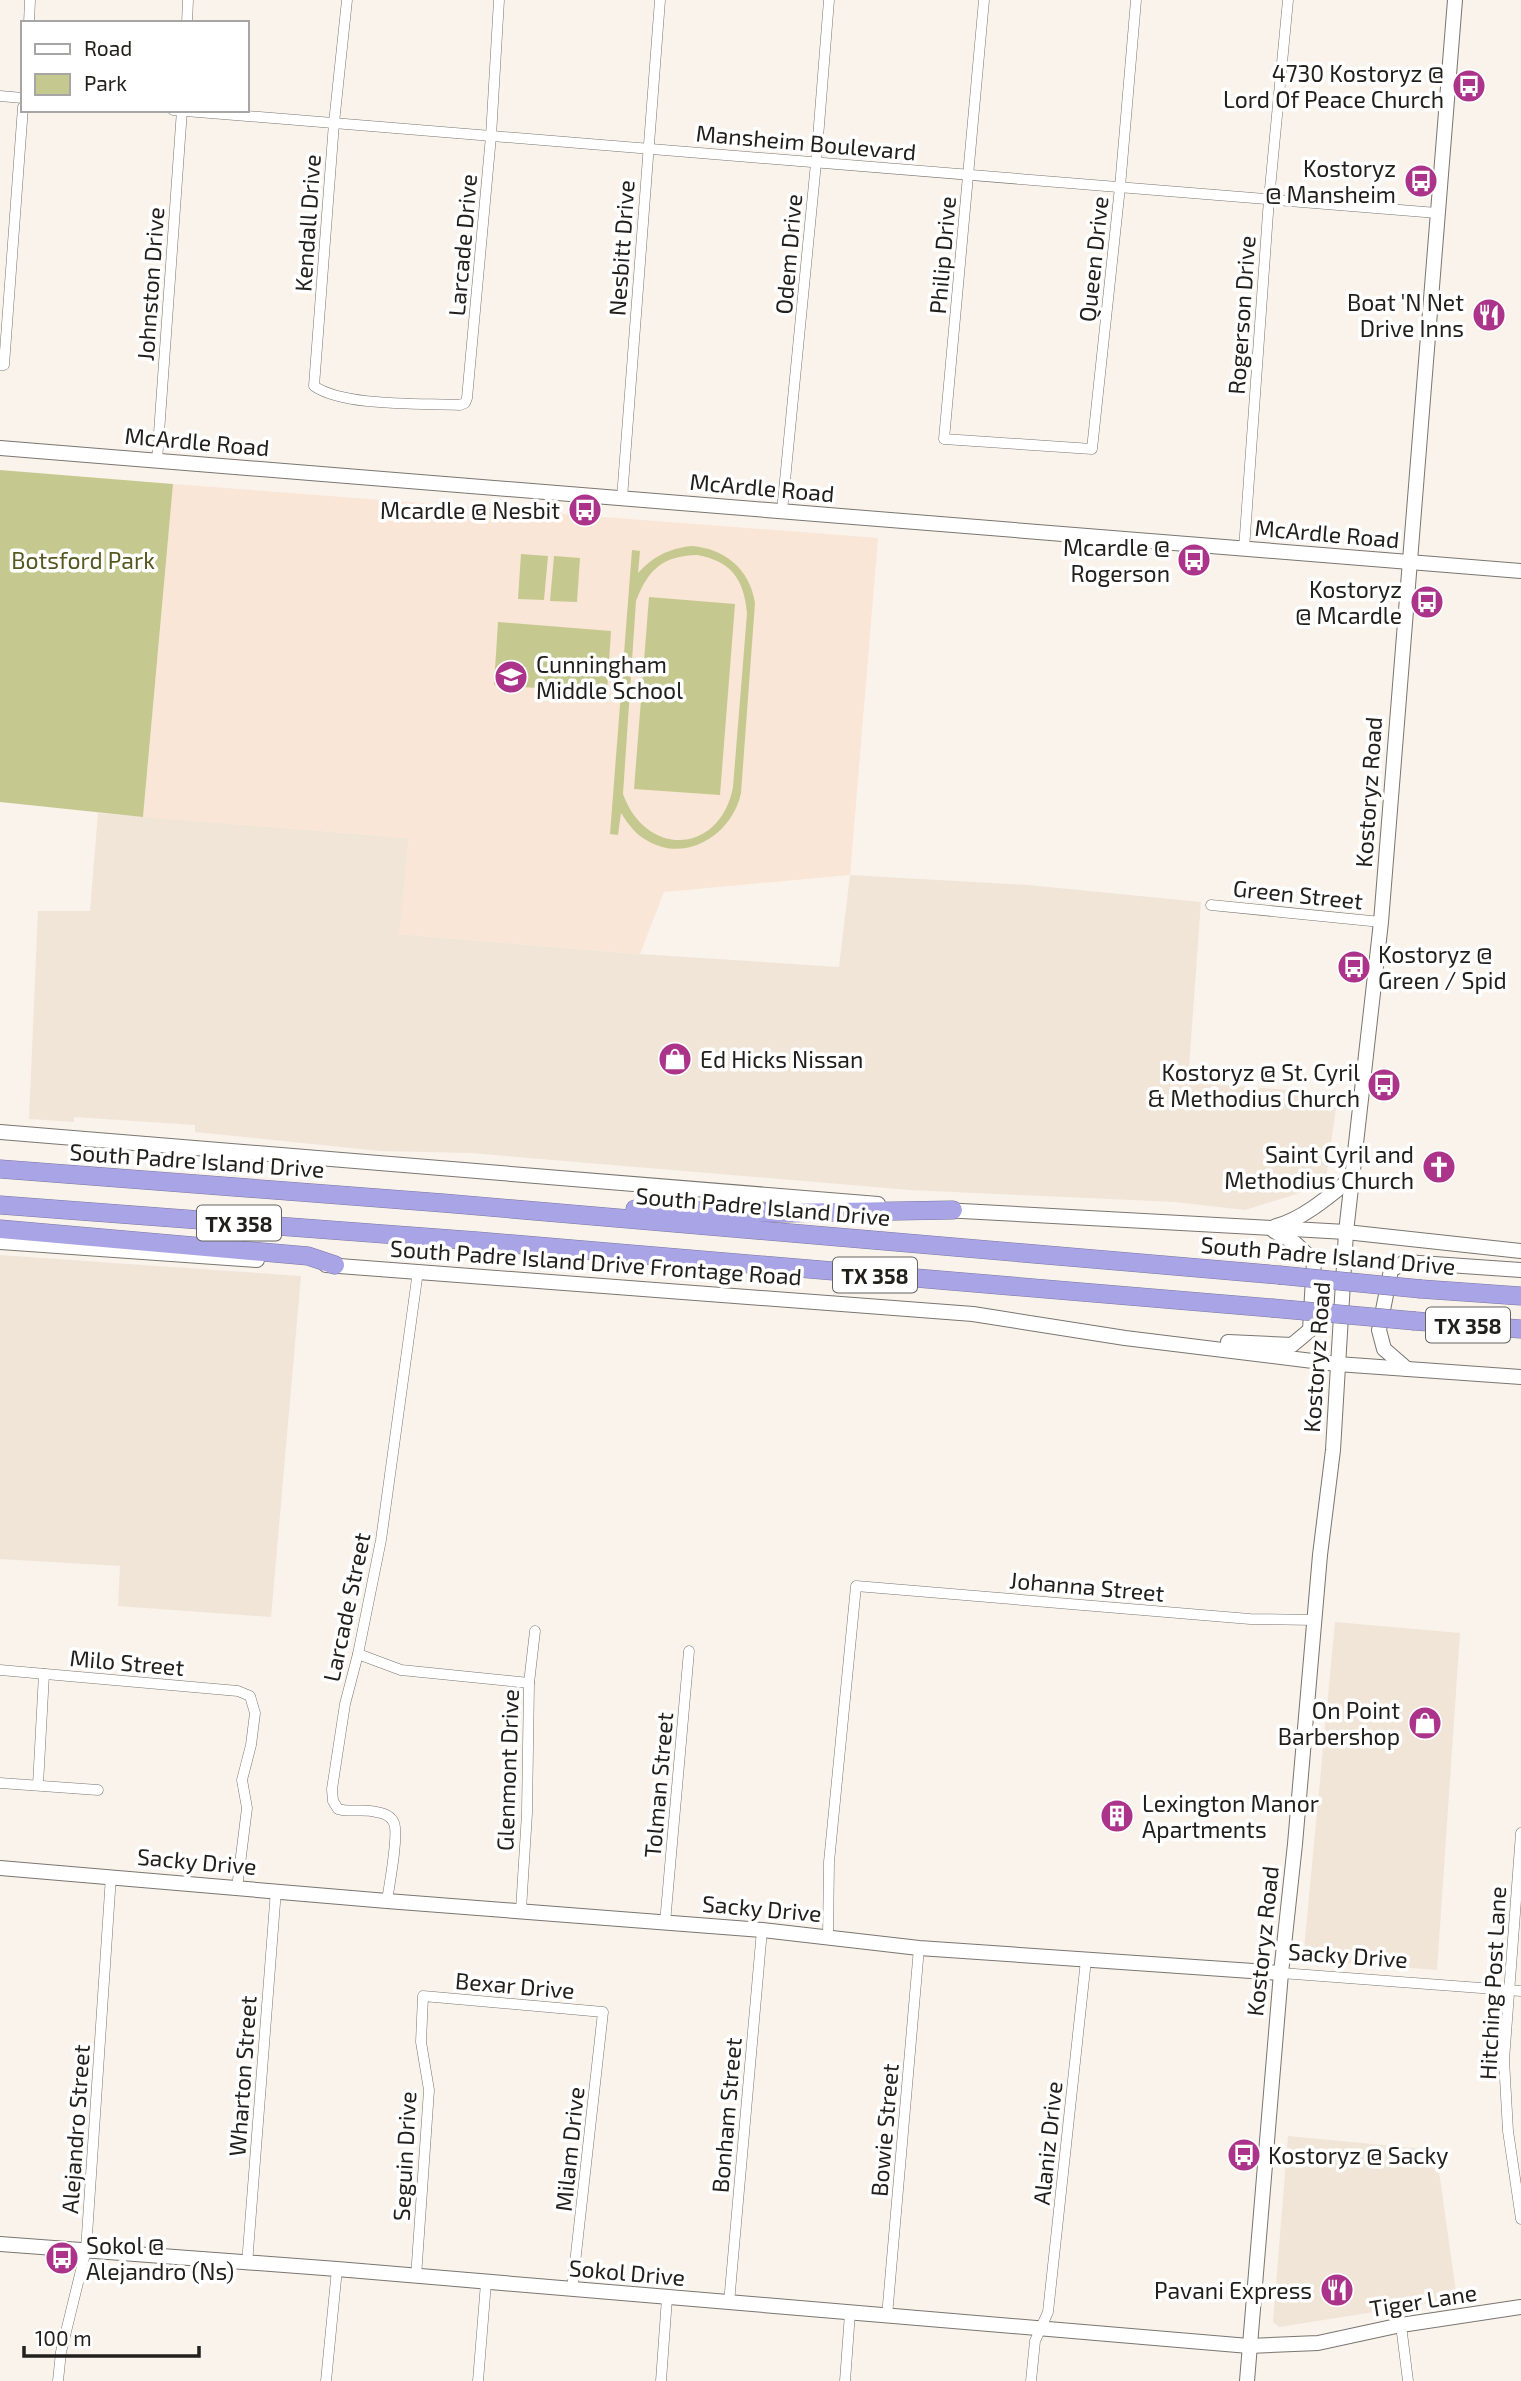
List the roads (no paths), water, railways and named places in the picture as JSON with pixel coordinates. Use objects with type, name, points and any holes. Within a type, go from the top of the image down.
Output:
[{"type":"highway","name":"South Padre Island Drive","points":[[0,1169],[443,1203],[1521,1296]]},
{"type":"highway","points":[[443,1203],[782,1213],[953,1210]]},
{"type":"highway","name":"TX 358","points":[[0,1205],[477,1241],[1521,1329]]},
{"type":"highway","points":[[0,1229],[309,1256],[335,1265]]},
{"type":"main road","name":"Kostoryz Road","points":[[1247,2381],[1281,1973],[1320,1555],[1333,1450],[1346,1232],[1381,922],[1455,0]]},
{"type":"main road","name":"McArdle Road","points":[[0,448],[1521,571]]},
{"type":"main road","points":[[0,1132],[953,1210],[1346,1232],[1521,1251]]},
{"type":"main road","points":[[1268,1228],[1287,1223],[1353,1177]]},
{"type":"main road","points":[[1125,1338],[1292,1345],[1310,1331],[1314,1261],[1295,1242],[1268,1228]]},
{"type":"main road","name":"South Padre Island Drive Frontage Road","points":[[0,1242],[973,1314],[1125,1338],[1337,1364],[1521,1377]]},
{"type":"main road","points":[[1408,1369],[1384,1349],[1379,1330],[1391,1270],[1405,1262],[1521,1270]]},
{"type":"main road","name":"Sacky Drive","points":[[0,1868],[762,1930],[919,1948],[1281,1973]]},
{"type":"main road","name":"Sokol Drive","points":[[0,2244],[337,2269],[1250,2346]]},
{"type":"main road","name":"Tiger Lane","points":[[1250,2346],[1318,2343],[1401,2325],[1521,2307]]},
{"type":"street","points":[[29,21],[30,0]]},
{"type":"street","points":[[187,21],[188,0]]},
{"type":"street","name":"Kendall Drive","points":[[347,0],[334,123],[314,386],[325,394],[375,401]]},
{"type":"street","name":"Larcade Drive","points":[[375,401],[460,405],[465,403],[467,398],[491,136],[499,0]]},
{"type":"street","name":"Nesbitt Drive","points":[[622,498],[660,0]]},
{"type":"street","name":"Odem Drive","points":[[782,511],[816,163],[828,0]]},
{"type":"street","name":"Philip Drive","points":[[984,0],[944,439],[1019,444]]},
{"type":"street","name":"Queen Drive","points":[[1019,444],[1092,449],[1120,187],[1136,0]]},
{"type":"street","name":"Rogerson Drive","points":[[1244,549],[1269,199],[1288,0]]},
{"type":"street","points":[[0,96],[21,98]]},
{"type":"street","points":[[0,365],[4,365],[23,112]]},
{"type":"street","name":"Johnston Drive","points":[[157,461],[182,112]]},
{"type":"street","name":"Mansheim Boulevard","points":[[195,112],[1437,213]]},
{"type":"street","name":"Green Street","points":[[1211,905],[1381,922]]},
{"type":"street","name":"Larcade Street","points":[[387,1901],[397,1835],[394,1822],[388,1815],[372,1811],[338,1809],[333,1801],[332,1789],[345,1704],[382,1540],[418,1271]]},
{"type":"street","name":"Johanna Street","points":[[828,1936],[829,1862],[856,1586],[1250,1619],[1315,1620]]},
{"type":"street","name":"Glenmont Drive","points":[[521,1910],[527,1813],[529,1683],[535,1631]]},
{"type":"street","name":"Tolman Street","points":[[665,1923],[689,1651]]},
{"type":"street","points":[[358,1654],[401,1670],[529,1683]]},
{"type":"street","name":"Milo Street","points":[[0,1670],[238,1691],[250,1696],[255,1713],[251,1745],[242,1780],[247,1808],[237,1888]]},
{"type":"street","points":[[38,1785],[44,1674]]},
{"type":"street","points":[[0,1783],[98,1790]]},
{"type":"street","name":"Hitching Post Lane","points":[[1521,1833],[1507,1990],[1504,2060],[1508,2131],[1521,2219]]},
{"type":"street","name":"Alejandro Street","points":[[58,2381],[61,2351],[86,2250],[111,1876]]},
{"type":"street","name":"Wharton Street","points":[[247,2264],[276,1890]]},
{"type":"street","name":"Bonham Street","points":[[729,2303],[762,1930]]},
{"type":"street","name":"Bowie Street","points":[[887,2316],[919,1948]]},
{"type":"street","name":"Alaniz Drive","points":[[1031,2381],[1035,2341],[1048,2312],[1086,1960]]},
{"type":"street","name":"Sacky Drive","points":[[1281,1973],[1521,1991]]},
{"type":"street","name":"Bexar Drive","points":[[424,1996],[603,2012]]},
{"type":"street","name":"Seguin Drive","points":[[416,2277],[429,2090],[421,2042],[424,1996]]},
{"type":"street","name":"Milam Drive","points":[[572,2290],[603,2012]]},
{"type":"street","points":[[326,2381],[337,2269]]},
{"type":"street","points":[[478,2381],[486,2283]]},
{"type":"street","points":[[661,2381],[667,2298]]},
{"type":"street","points":[[845,2381],[850,2313]]},
{"type":"street","points":[[1401,2325],[1408,2381]]},
{"type":"place","name":"4730 Kostoryz @ Lord Of Peace Church","points":[[1469,86]]},
{"type":"place","name":"Kostoryz @ Mansheim","points":[[1421,181]]},
{"type":"place","name":"Boat 'N Net Drive Inns","points":[[1489,315]]},
{"type":"place","name":"Mcardle @ Nesbit","points":[[585,510]]},
{"type":"place","name":"Mcardle @ Rogerson","points":[[1194,560]]},
{"type":"place","name":"Kostoryz @ Mcardle","points":[[1427,602]]},
{"type":"place","name":"Cunningham Middle School","points":[[511,677]]},
{"type":"place","name":"Kostoryz @ Green / Spid","points":[[1354,967]]},
{"type":"place","name":"Ed Hicks Nissan","points":[[675,1059]]},
{"type":"place","name":"Kostoryz @ St. Cyril & Methodius Church","points":[[1384,1085]]},
{"type":"place","name":"Saint Cyril and Methodius Church","points":[[1439,1167]]},
{"type":"place","name":"On Point Barbershop","points":[[1425,1723]]},
{"type":"place","name":"Lexington Manor Apartments","points":[[1117,1816]]},
{"type":"place","name":"Kostoryz @ Sacky","points":[[1244,2155]]},
{"type":"place","name":"Sokol @ Alejandro (Ns)","points":[[62,2258]]},
{"type":"place","name":"Pavani Express","points":[[1337,2290]]},
{"type":"park label","name":"Botsford Park","points":[[83,560]]}]
